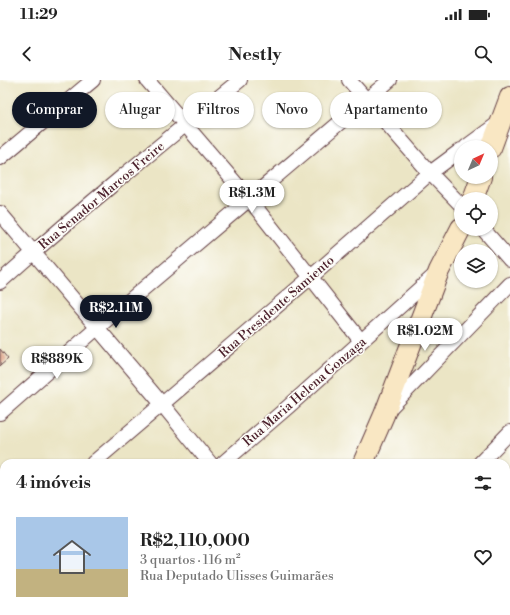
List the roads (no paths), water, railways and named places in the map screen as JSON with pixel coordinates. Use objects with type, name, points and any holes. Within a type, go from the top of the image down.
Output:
[{"type":"street","points":[[0,158],[93,80]]},
{"type":"street","points":[[147,80],[183,123]]},
{"type":"street","name":"Rua Senador Marcos Freire","points":[[225,92],[240,80]]},
{"type":"street","points":[[349,80],[360,92]]},
{"type":"street","points":[[376,92],[390,80]]},
{"type":"street","points":[[494,140],[510,97]]},
{"type":"street","points":[[476,140],[500,122]]},
{"type":"street","name":"Rua Senador Marcos Freire","points":[[0,282],[33,252],[183,127]]},
{"type":"street","points":[[188,128],[250,200],[361,341]]},
{"type":"street","points":[[0,413],[334,128]]},
{"type":"street","points":[[391,128],[430,173],[454,198]]},
{"type":"street","name":"Rua Presidente Samiento","points":[[98,459],[311,277],[430,173],[454,155]]},
{"type":"street","points":[[0,213],[207,459]]},
{"type":"street","points":[[365,459],[384,415],[439,271],[457,236]]},
{"type":"street","points":[[489,236],[510,260]]},
{"type":"street","name":"Rua Maria Helena Gonzaga","points":[[228,459],[439,271]]},
{"type":"street","points":[[384,415],[510,284]]},
{"type":"street","points":[[484,459],[510,432]]}]
